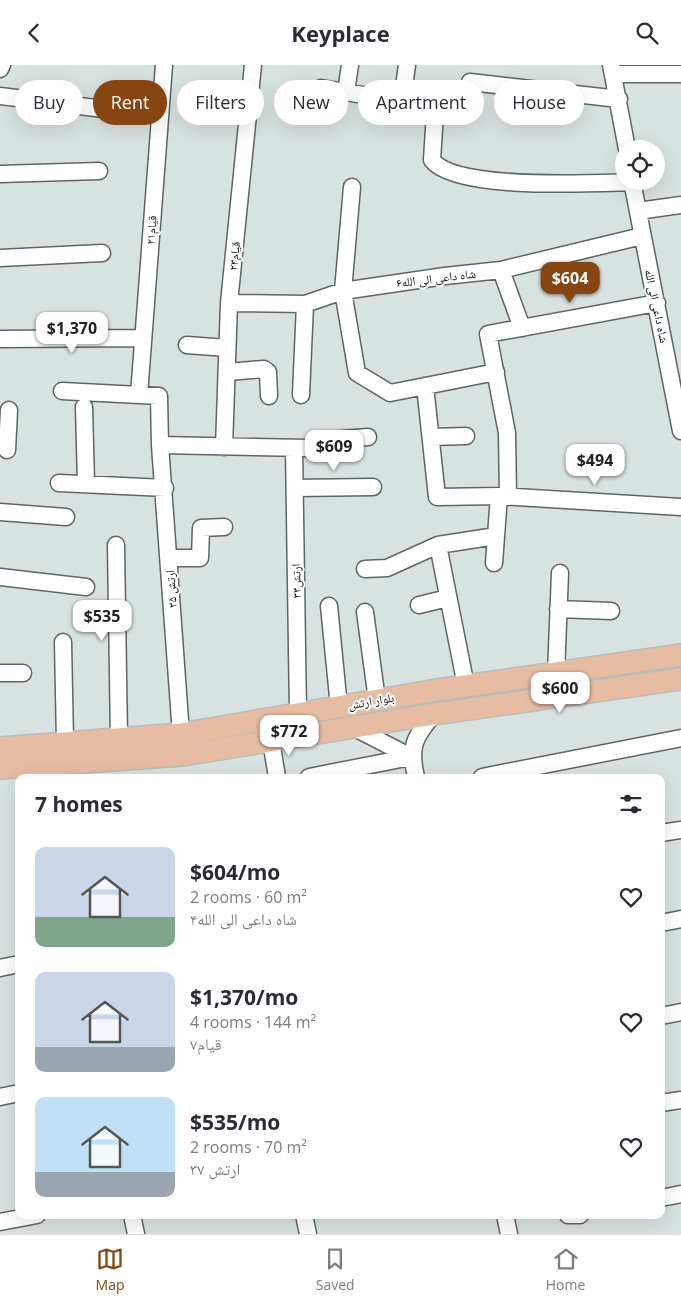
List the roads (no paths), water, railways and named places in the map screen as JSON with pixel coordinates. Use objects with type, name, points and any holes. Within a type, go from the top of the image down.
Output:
[{"type":"main road","name":"بلوار ارتش","points":[[0,748],[181,734],[377,700],[681,655]]},
{"type":"main road","name":"بلوار ارتش","points":[[0,768],[36,772],[183,755],[434,714],[681,679]]},
{"type":"street","points":[[0,69],[2,65]]},
{"type":"street","name":"قیام۲۱","points":[[139,395],[164,65]]},
{"type":"street","name":"قیام۲۳","points":[[224,447],[229,303],[253,65]]},
{"type":"street","points":[[348,80],[350,65]]},
{"type":"street","points":[[405,80],[407,65]]},
{"type":"street","points":[[626,140],[612,69],[681,74]]},
{"type":"street","points":[[484,84],[619,99]]},
{"type":"street","points":[[0,96],[93,107]]},
{"type":"street","points":[[434,125],[432,160],[441,169],[465,177],[487,180],[556,183],[615,182]]},
{"type":"street","points":[[0,174],[99,171]]},
{"type":"street","points":[[352,187],[343,291],[357,373],[390,393],[496,372]]},
{"type":"street","name":"شاه داعی الی الله","points":[[634,190],[681,431]]},
{"type":"street","points":[[638,211],[681,205]]},
{"type":"street","name":"شاه داعی الی الله۶","points":[[229,303],[305,304],[343,291],[445,276],[501,271],[642,236]]},
{"type":"street","points":[[0,258],[102,253]]},
{"type":"street","points":[[501,271],[522,328]]},
{"type":"street","points":[[494,563],[496,536],[503,497],[507,433],[488,334],[657,303]]},
{"type":"street","points":[[301,395],[305,304]]},
{"type":"street","points":[[0,339],[143,338]]},
{"type":"street","points":[[186,345],[227,348]]},
{"type":"street","points":[[226,372],[264,369],[268,372],[269,396]]},
{"type":"street","points":[[425,385],[437,497],[503,497],[681,507]]},
{"type":"street","points":[[62,391],[139,395]]},
{"type":"street","name":"ارتش ۳۵","points":[[139,395],[159,396],[160,445],[165,489],[181,734]]},
{"type":"street","points":[[84,407],[86,484]]},
{"type":"street","points":[[6,450],[11,410]]},
{"type":"street","points":[[431,437],[466,436]]},
{"type":"street","points":[[160,445],[307,448],[318,441],[368,437]]},
{"type":"street","name":"ارتش۳۳","points":[[294,448],[298,714]]},
{"type":"street","points":[[59,483],[165,489]]},
{"type":"street","points":[[295,488],[373,487]]},
{"type":"street","points":[[0,512],[66,517]]},
{"type":"street","points":[[169,558],[200,558],[201,528],[224,527]]},
{"type":"street","points":[[364,569],[387,568],[438,545],[496,536]]},
{"type":"street","points":[[116,545],[119,739]]},
{"type":"street","points":[[438,545],[466,686]]},
{"type":"street","points":[[556,674],[560,573]]},
{"type":"street","points":[[0,577],[86,587]]},
{"type":"street","points":[[419,605],[448,598]]},
{"type":"street","points":[[329,606],[339,707]]},
{"type":"street","points":[[558,609],[611,611]]},
{"type":"street","points":[[365,612],[377,700]]},
{"type":"street","points":[[63,642],[65,743]]},
{"type":"street","points":[[0,673],[24,673]]},
{"type":"street","points":[[415,774],[411,757],[417,733],[434,714]]},
{"type":"street","points":[[353,727],[411,757]]},
{"type":"street","points":[[497,774],[681,738]]},
{"type":"street","points":[[271,741],[276,774]]},
{"type":"street","points":[[324,774],[411,757]]},
{"type":"street","points":[[665,832],[681,829]]},
{"type":"street","points":[[665,922],[681,919]]},
{"type":"street","points":[[0,968],[15,965]]},
{"type":"street","points":[[665,1015],[681,1012]]},
{"type":"street","points":[[0,1097],[15,1094]]},
{"type":"street","points":[[665,1102],[681,1099]]},
{"type":"street","points":[[665,1197],[681,1194]]},
{"type":"street","points":[[0,1222],[15,1219]]},
{"type":"street","points":[[133,1219],[136,1234]]},
{"type":"street","points":[[305,1219],[308,1234]]},
{"type":"street","points":[[506,1219],[509,1234]]}]
